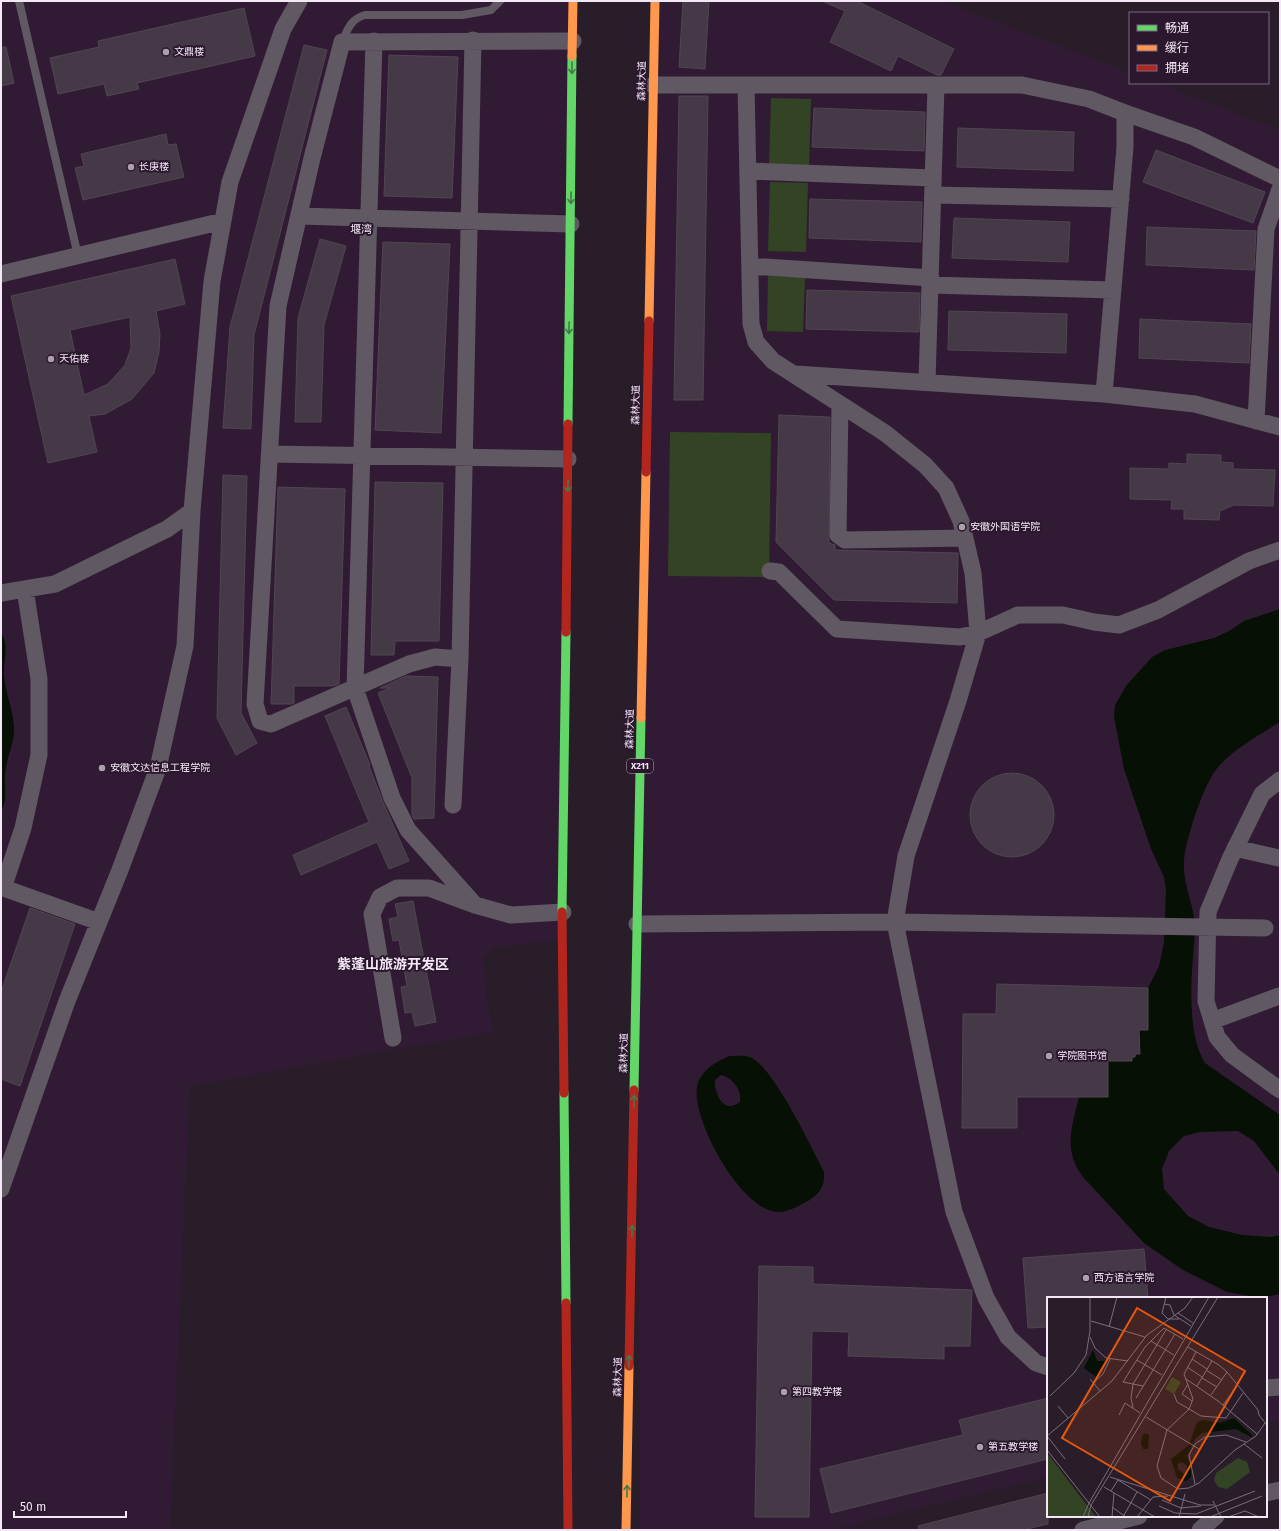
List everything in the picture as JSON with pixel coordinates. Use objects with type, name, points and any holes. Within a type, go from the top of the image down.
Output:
[{"type":"main road","points":[[568,1530],[563,912],[573,1]]},
{"type":"main road","name":"森林大道","points":[[626,1530],[655,1]]},
{"type":"street","points":[[1,1189],[67,1001],[158,768],[185,646],[192,511],[212,281],[230,182],[283,29],[298,1]]},
{"type":"street","points":[[460,659],[435,657],[409,664],[271,724],[260,721],[255,704],[278,306],[342,42],[473,40],[573,41]]},
{"type":"street","points":[[453,805],[460,659],[473,40]]},
{"type":"street","points":[[374,42],[355,688],[392,798],[408,830],[475,905]]},
{"type":"street","points":[[653,85],[1022,85],[1089,99],[1194,137],[1280,179]]},
{"type":"street","points":[[746,85],[751,324],[756,342],[773,361],[885,433],[925,465],[946,488],[961,521],[965,538],[973,573],[978,633],[958,701],[906,856],[895,922],[954,1212],[986,1298],[1008,1337],[1036,1363],[1047,1367]]},
{"type":"street","points":[[927,382],[936,85]]},
{"type":"street","points":[[1104,394],[1125,147],[1125,113]]},
{"type":"street","points":[[748,171],[933,178]]},
{"type":"street","points":[[1256,421],[1266,229],[1280,189]]},
{"type":"street","points":[[933,195],[1121,198]]},
{"type":"street","points":[[299,216],[571,224]]},
{"type":"street","points":[[1,274],[223,221]]},
{"type":"street","points":[[750,266],[930,281],[1113,290]]},
{"type":"street","points":[[793,374],[1104,394],[1195,404],[1280,427]]},
{"type":"street","points":[[840,404],[838,535],[846,540],[965,538]]},
{"type":"street","points":[[270,454],[568,459]]},
{"type":"street","points":[[1,593],[55,584],[167,529],[192,511]]},
{"type":"street","points":[[770,571],[779,572],[837,629],[960,637],[978,633],[1018,615],[1063,615],[1094,622],[1119,625],[1158,610],[1249,561],[1280,550]]},
{"type":"street","points":[[25,589],[39,679],[39,755],[23,828],[2,888],[99,922]]},
{"type":"street","points":[[1280,780],[1262,794],[1235,848],[1208,912],[1204,928],[1206,1001],[1217,1037],[1232,1055],[1280,1090]]},
{"type":"street","points":[[1235,848],[1279,858]]},
{"type":"street","points":[[393,1038],[372,914],[380,897],[397,888],[429,888],[475,905],[511,915],[563,912]]},
{"type":"street","points":[[638,924],[895,922],[1265,928]]},
{"type":"street","points":[[1212,1021],[1279,996]]},
{"type":"street","points":[[1267,1388],[1280,1387]]},
{"type":"street","points":[[1267,1493],[1280,1490]]},
{"type":"street","points":[[1083,1530],[1135,1517]]},
{"type":"street","points":[[1200,1530],[1215,1517]]},
{"type":"lane","points":[[19,1],[78,256]]},
{"type":"lane","points":[[342,42],[351,22],[356,18],[366,15],[462,15],[491,10],[500,1]]},
{"type":"shaded area","points":[[1,1],[573,1],[562,940],[496,947],[483,957],[493,1032],[190,1086],[170,1530],[1,1530]]},
{"type":"shaded area","name":"安徽外国语学院","points":[[655,1],[943,1],[1129,73],[1129,84],[1160,84],[1280,130],[1280,1421],[1267,1424],[1267,1297],[1047,1297],[1047,1477],[830,1530],[640,1530],[637,924]]},
{"type":"shaded area","points":[[1280,609],[1280,722],[1232,753],[1219,766],[1207,784],[1188,838],[1185,850],[1184,869],[1195,923],[1192,964],[1192,1017],[1199,1049],[1205,1063],[1280,1115],[1280,1175],[1254,1141],[1238,1131],[1200,1132],[1184,1136],[1169,1151],[1162,1169],[1164,1189],[1188,1216],[1209,1227],[1242,1235],[1271,1237],[1280,1235],[1280,1294],[1266,1297],[1255,1297],[1227,1292],[1183,1270],[1144,1243],[1082,1176],[1076,1166],[1071,1147],[1072,1128],[1079,1097],[1108,1097],[1108,1061],[1132,1061],[1132,1057],[1135,1057],[1135,1054],[1139,1054],[1139,1030],[1148,1030],[1148,988],[1159,966],[1164,942],[1166,889],[1164,877],[1151,849],[1124,769],[1114,717],[1115,705],[1126,686],[1152,657],[1165,650],[1214,638],[1229,631],[1244,621]]},
{"type":"shaded area","points":[[1,633],[4,638],[6,648],[4,675],[13,718],[14,732],[6,769],[5,798],[1,810]]},
{"type":"shaded area","points":[[729,1056],[750,1057],[769,1075],[791,1108],[824,1172],[823,1186],[816,1195],[808,1201],[783,1212],[765,1208],[750,1197],[735,1181],[722,1162],[702,1120],[697,1102],[697,1087],[701,1076],[714,1064]],"holes":[[[721,1075],[736,1085],[740,1093],[740,1102],[734,1105],[729,1106],[721,1101],[716,1091],[715,1080]]]},
{"type":"green space","points":[[771,98],[811,99],[809,168],[769,167]]},
{"type":"green space","points":[[770,182],[808,183],[806,252],[768,251]]},
{"type":"green space","points":[[768,276],[805,277],[803,332],[767,331]]},
{"type":"green space","points":[[670,432],[771,433],[769,577],[668,576]]},
{"type":"building","points":[[683,1],[709,1],[705,69],[679,67]]},
{"type":"building","points":[[822,1],[857,1],[954,49],[941,75],[937,75],[898,56],[891,71],[830,42],[845,11]]},
{"type":"building","name":"文鼎楼","points":[[244,8],[255,56],[137,83],[139,89],[107,96],[104,84],[58,94],[50,58],[99,47],[98,41]]},
{"type":"building","points":[[304,45],[327,50],[254,335],[251,429],[223,428],[230,327]]},
{"type":"building","points":[[1,47],[6,47],[14,83],[1,86]]},
{"type":"building","points":[[389,55],[458,57],[452,198],[384,196]]},
{"type":"building","points":[[679,96],[708,96],[703,400],[674,400]]},
{"type":"building","points":[[814,108],[925,112],[924,151],[812,147]]},
{"type":"building","points":[[958,128],[1074,132],[1073,171],[957,167]]},
{"type":"building","name":"长庚楼","points":[[166,134],[168,145],[176,144],[184,177],[83,200],[75,168],[84,166],[81,154]]},
{"type":"building","points":[[1156,150],[1265,192],[1253,223],[1143,182]]},
{"type":"building","points":[[810,199],[922,202],[921,242],[809,238]]},
{"type":"building","points":[[954,218],[1070,222],[1068,262],[952,258]]},
{"type":"building","points":[[1147,227],[1256,231],[1254,270],[1146,265]]},
{"type":"building","points":[[320,239],[346,246],[324,325],[321,422],[295,422],[298,318]]},
{"type":"building","points":[[383,242],[450,244],[441,433],[375,430]]},
{"type":"building","name":"天佑楼","points":[[175,259],[185,304],[156,311],[160,334],[159,352],[154,373],[132,399],[105,414],[89,416],[97,452],[48,463],[11,296]],"holes":[[[130,317],[131,348],[125,365],[108,384],[84,395],[70,330]]]},
{"type":"building","points":[[807,290],[920,293],[919,332],[806,329]]},
{"type":"building","points":[[949,311],[1067,314],[1066,353],[948,350]]},
{"type":"building","points":[[1140,319],[1251,324],[1249,363],[1139,358]]},
{"type":"building","points":[[779,415],[830,417],[829,543],[835,545],[835,550],[958,553],[957,603],[834,600],[776,542]]},
{"type":"building","points":[[1187,454],[1221,455],[1221,462],[1233,463],[1233,469],[1275,470],[1273,506],[1234,505],[1220,511],[1219,520],[1184,519],[1184,509],[1171,509],[1172,500],[1130,499],[1130,468],[1169,469],[1169,463],[1187,464]]},
{"type":"building","points":[[223,475],[247,476],[241,713],[257,743],[236,755],[217,718]]},
{"type":"building","points":[[375,482],[443,483],[439,641],[395,641],[394,655],[371,655]]},
{"type":"building","points":[[278,487],[345,489],[339,684],[332,686],[294,686],[294,703],[292,704],[271,704]]},
{"type":"building","points":[[406,676],[438,677],[434,818],[414,819],[412,815],[412,778],[378,693],[390,688],[380,688]]},
{"type":"building","points":[[346,707],[370,765],[369,766],[383,802],[409,861],[389,869],[377,842],[301,875],[293,855],[369,822],[325,716]]},
{"type":"building","points":[[1012,773],[1020,774],[1035,780],[1047,792],[1053,807],[1053,823],[1047,838],[1035,850],[1020,856],[1012,857],[1004,856],[989,850],[977,838],[971,823],[970,815],[971,807],[977,792],[989,780],[1004,774]]},
{"type":"building","points":[[413,901],[436,1022],[415,1026],[412,1012],[405,1013],[401,987],[407,986],[399,940],[393,941],[389,919],[398,917],[395,904]]},
{"type":"building","points":[[30,908],[75,924],[20,1086],[1,1079],[1,992]]},
{"type":"building","name":"学院图书馆","points":[[997,984],[1148,988],[1148,1030],[1139,1030],[1140,1054],[1135,1054],[1135,1057],[1132,1057],[1132,1061],[1108,1061],[1108,1097],[1017,1097],[1017,1128],[962,1128],[963,1014],[996,1014]]},
{"type":"building","name":"西方语言学院","points":[[1144,1249],[1148,1297],[1047,1297],[1047,1327],[1028,1328],[1023,1258]]},
{"type":"building","points":[[759,1266],[813,1267],[813,1284],[972,1290],[970,1346],[944,1346],[944,1359],[848,1356],[849,1332],[812,1331],[809,1517],[755,1517]]},
{"type":"building","name":"第五教学楼","points":[[1047,1398],[1047,1459],[831,1513],[820,1469],[963,1435],[959,1420]]},
{"type":"building","points":[[1047,1493],[1048,1524],[1023,1530],[919,1530],[918,1526]]},
{"type":"traffic: fast","points":[[568,424],[572,56]]},
{"type":"traffic: fast","points":[[562,912],[566,632]]},
{"type":"traffic: fast","points":[[634,1090],[641,718]]},
{"type":"traffic: fast","points":[[564,1093],[566,1303]]},
{"type":"traffic: slow","points":[[572,56],[573,1]]},
{"type":"traffic: slow","points":[[649,321],[655,1]]},
{"type":"traffic: slow","points":[[641,718],[646,472]]},
{"type":"traffic: slow","points":[[626,1530],[629,1366]]},
{"type":"traffic: jam","points":[[646,472],[649,321]]},
{"type":"traffic: jam","points":[[566,632],[568,424]]},
{"type":"traffic: jam","points":[[562,912],[564,1093]]},
{"type":"traffic: jam","points":[[629,1366],[634,1090]]},
{"type":"traffic: jam","points":[[566,1303],[568,1530]]},
{"type":"place","name":"文鼎楼","points":[[166,52]]},
{"type":"place","name":"长庚楼","points":[[131,167]]},
{"type":"place","name":"天佑楼","points":[[51,359]]},
{"type":"place","name":"安徽外国语学院","points":[[962,527]]},
{"type":"place","name":"安徽文达信息工程学院","points":[[102,768]]},
{"type":"place","name":"学院图书馆","points":[[1049,1056]]},
{"type":"place","name":"西方语言学院","points":[[1086,1278]]},
{"type":"place","name":"第四教学楼","points":[[784,1392]]},
{"type":"place","name":"第五教学楼","points":[[980,1447]]},
{"type":"district","name":"堰湾","points":[[361,229]]},
{"type":"district","name":"紫蓬山旅游开发区","points":[[393,964]]}]
